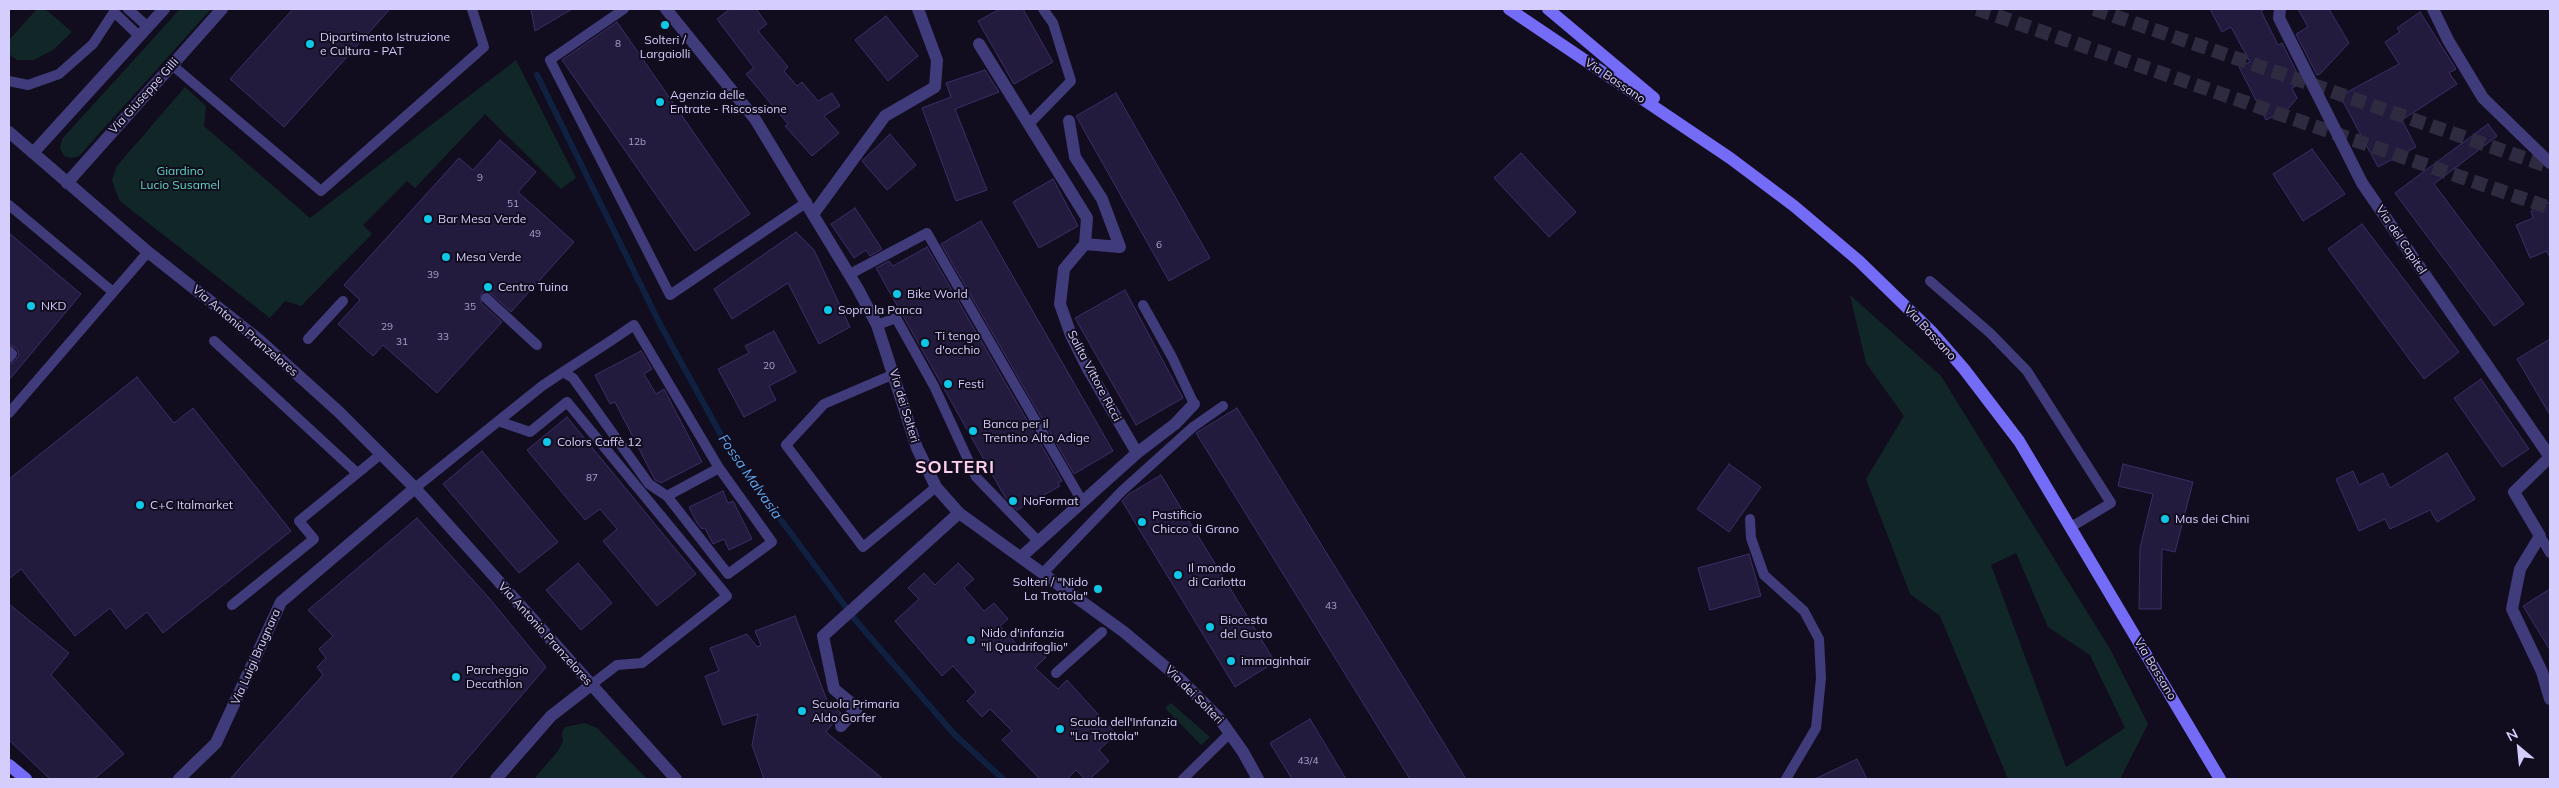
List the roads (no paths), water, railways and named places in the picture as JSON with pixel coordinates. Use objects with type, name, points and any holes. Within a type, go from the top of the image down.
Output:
[{"type":"main road","name":"Via Bassano","points":[[1509,9],[1730,158],[1794,206],[1859,261],[1931,331],[1964,369],[2019,441],[2220,779]]},
{"type":"main road","points":[[1548,9],[1622,72],[1730,158]]},
{"type":"main road","points":[[9,765],[26,779]]},
{"type":"street","points":[[33,153],[164,9]]},
{"type":"street","name":"Via Giuseppe Gilli","points":[[67,184],[222,9]]},
{"type":"street","name":"Via dei Solteri","points":[[666,9],[755,119],[850,274],[877,326],[917,448],[936,487],[959,513],[1154,656],[1207,705],[1230,733],[1258,779]]},
{"type":"street","points":[[814,213],[885,116],[935,87],[937,60],[918,9]]},
{"type":"street","name":"Via del Capitel","points":[[2280,9],[2279,18],[2362,183],[2550,457],[2514,492],[2540,536]]},
{"type":"street","points":[[2433,9],[2448,40],[2483,98],[2550,163]]},
{"type":"street","points":[[979,44],[1087,218],[1085,244],[1120,248],[1102,199],[1075,157],[1069,121]]},
{"type":"street","name":"Via Antonio Pranzelores","points":[[9,132],[148,252],[264,344],[339,412],[415,488],[676,779]]},
{"type":"street","name":"Salita Vittore Ricci","points":[[1085,244],[1064,269],[1060,304],[1071,335],[1088,369],[1136,452]]},
{"type":"street","points":[[1021,557],[1136,452],[1175,424],[1194,404]]},
{"type":"street","name":"Via Luigi Brugnara","points":[[179,779],[216,743],[280,602],[415,488]]},
{"type":"street","points":[[841,726],[857,708],[834,689],[823,636],[959,513]]},
{"type":"street","points":[[2540,536],[2520,569],[2512,609],[2542,672],[2550,700]]},
{"type":"street","points":[[496,779],[551,716],[591,685]]},
{"type":"lane","points":[[128,9],[144,32]]},
{"type":"lane","points":[[172,64],[321,191],[484,47],[472,9]]},
{"type":"lane","points":[[624,9],[550,60],[670,296],[807,202]]},
{"type":"lane","points":[[1029,124],[1071,81],[1053,23],[1043,9]]},
{"type":"lane","points":[[9,81],[28,85],[59,74],[93,44],[114,12],[144,32]]},
{"type":"lane","points":[[9,205],[113,292]]},
{"type":"lane","points":[[850,274],[927,233],[1082,502]]},
{"type":"lane","points":[[9,413],[148,252]]},
{"type":"lane","points":[[1930,281],[1990,334],[2027,371],[2111,503],[2071,527]]},
{"type":"lane","points":[[486,298],[537,345]]},
{"type":"lane","points":[[308,339],[343,301]]},
{"type":"lane","points":[[1143,305],[1172,357],[1194,404]]},
{"type":"lane","points":[[877,326],[896,318],[934,386],[976,477],[1038,542]]},
{"type":"lane","points":[[415,488],[498,421],[563,372],[634,325],[719,468],[772,542],[728,574],[667,496],[649,484],[573,378],[563,372]]},
{"type":"lane","points":[[214,341],[358,473]]},
{"type":"lane","points":[[9,351],[12,354],[9,358]]},
{"type":"lane","points":[[894,374],[824,404],[786,444],[863,547],[936,487]]},
{"type":"lane","points":[[498,421],[530,432],[567,402],[727,596],[642,663],[618,665],[591,685]]},
{"type":"lane","points":[[1043,573],[1122,491],[1193,427],[1224,406]]},
{"type":"lane","points":[[232,605],[314,539],[299,521],[381,454]]},
{"type":"lane","points":[[667,496],[719,468]]},
{"type":"lane","points":[[1750,518],[1751,538],[1764,576],[1804,611],[1819,639],[1821,678],[1816,728],[1786,779]]},
{"type":"lane","name":"Via del Capitel","points":[[2540,536],[2550,553]]},
{"type":"lane","points":[[1056,673],[1102,632]]},
{"type":"lane","points":[[1183,779],[1230,733]]},
{"type":"waterway","name":"Fossa Malvasia","points":[[537,75],[661,326],[731,453],[857,622],[954,734],[1003,779]]},
{"type":"tunnel","points":[[1977,9],[2550,208]]},
{"type":"tunnel","points":[[2094,9],[2550,167]]},
{"type":"place","name":"Solteri / Largaiolli","points":[[665,25]]},
{"type":"place","name":"Dipartimento Istruzione e Cultura - PAT","points":[[310,44]]},
{"type":"place","name":"Agenzia delle Entrate - Riscossione","points":[[660,102]]},
{"type":"place","name":"Bar Mesa Verde","points":[[428,219]]},
{"type":"place","name":"Mesa Verde","points":[[446,257]]},
{"type":"place","name":"Centro Tuina","points":[[488,287]]},
{"type":"place","name":"Bike World","points":[[897,294]]},
{"type":"place","name":"NKD","points":[[31,306]]},
{"type":"place","name":"Sopra la Panca","points":[[828,310]]},
{"type":"place","name":"Ti tengo d'occhio","points":[[925,343]]},
{"type":"place","name":"Festi","points":[[948,384]]},
{"type":"place","name":"Banca per il Trentino Alto Adige","points":[[973,431]]},
{"type":"place","name":"Colors Caffè 12","points":[[547,442]]},
{"type":"place","name":"NoFormat","points":[[1013,501]]},
{"type":"place","name":"C+C Italmarket","points":[[140,505]]},
{"type":"place","name":"Mas dei Chini","points":[[2165,519]]},
{"type":"place","name":"Pastificio Chicco di Grano","points":[[1142,522]]},
{"type":"place","name":"Il mondo di Carlotta","points":[[1178,575]]},
{"type":"place","name":"Solteri / \"Nido La Trottola\"","points":[[1098,589]]},
{"type":"place","name":"Biocesta del Gusto","points":[[1210,627]]},
{"type":"place","name":"Nido d'infanzia \"Il Quadrifoglio\"","points":[[971,640]]},
{"type":"place","name":"immaginhair","points":[[1231,661]]},
{"type":"place","name":"Parcheggio Decathlon","points":[[456,677]]},
{"type":"place","name":"Scuola Primaria Aldo Gorfer","points":[[802,711]]},
{"type":"place","name":"Scuola dell'Infanzia \"La Trottola\"","points":[[1060,729]]},
{"type":"district","name":"SOLTERI","points":[[955,468]]},
{"type":"park label","name":"Giardino Lucio Susamel","points":[[180,178]]}]
